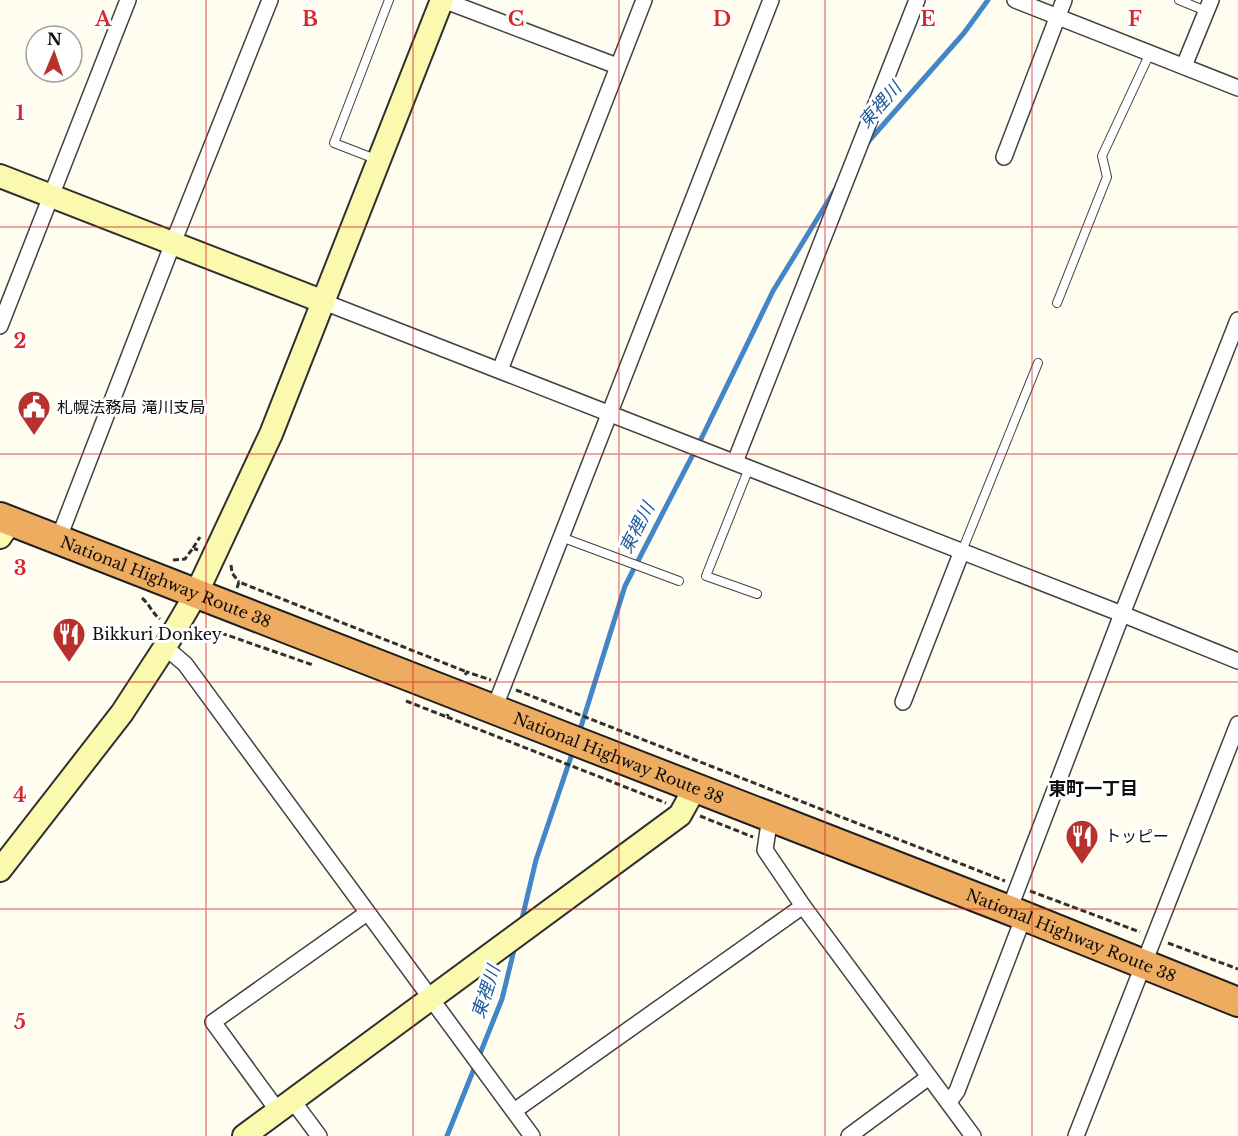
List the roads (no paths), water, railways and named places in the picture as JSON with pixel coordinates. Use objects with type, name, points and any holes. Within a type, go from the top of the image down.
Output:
[{"type":"highway","name":"National Highway Route 38","points":[[4,525],[58,540],[457,694],[499,697],[689,799],[768,830],[1017,904],[1143,964],[1238,1002]]},
{"type":"street","points":[[0,326],[129,0]]},
{"type":"street","points":[[58,540],[270,0]]},
{"type":"street","points":[[0,870],[122,713],[196,594],[271,434],[443,0],[617,66]]},
{"type":"street","points":[[500,370],[644,0]]},
{"type":"street","points":[[499,697],[771,0]]},
{"type":"street","points":[[742,465],[917,0]]},
{"type":"street","points":[[1015,0],[1238,88]]},
{"type":"street","points":[[1004,157],[1064,0]]},
{"type":"street","points":[[1184,66],[1208,6]]},
{"type":"street","points":[[0,176],[1238,661]]},
{"type":"street","points":[[949,1102],[957,1091],[1017,904],[1122,614],[1238,320]]},
{"type":"street","points":[[903,702],[962,551]]},
{"type":"street","points":[[165,647],[185,664],[532,1136]]},
{"type":"street","points":[[1076,1136],[1238,724]]},
{"type":"street","points":[[244,1136],[680,815],[689,799]]},
{"type":"street","points":[[768,830],[765,850],[803,906],[973,1136]]},
{"type":"street","points":[[514,1111],[803,906]]},
{"type":"street","points":[[319,1136],[285,1106],[213,1022],[367,913]]},
{"type":"street","points":[[849,1136],[929,1077]]},
{"type":"lane","points":[[379,161],[334,143],[389,0]]},
{"type":"lane","points":[[1179,0],[1208,6]]},
{"type":"lane","points":[[1056,303],[1107,177],[1102,156],[1150,53]]},
{"type":"lane","points":[[962,551],[1038,363]]},
{"type":"lane","points":[[742,465],[706,576],[756,594]]},
{"type":"lane","points":[[561,537],[679,581]]},
{"type":"waterway","name":"東裡川","points":[[867,143],[964,33],[988,0]]},
{"type":"waterway","name":"東裡川","points":[[579,733],[625,586],[702,437],[773,291],[836,188]]},
{"type":"waterway","name":"東裡川","points":[[521,923],[536,860],[573,751]]},
{"type":"waterway","name":"東裡川","points":[[447,1136],[502,999],[515,946]]},
{"type":"place","name":"札幌法務局 滝川支局","points":[[34,436]]},
{"type":"place","name":"Bikkuri Donkey","points":[[69,663]]},
{"type":"place","name":"トッピー","points":[[1082,865]]},
{"type":"district","name":"東町一丁目","points":[[1093,789]]}]
